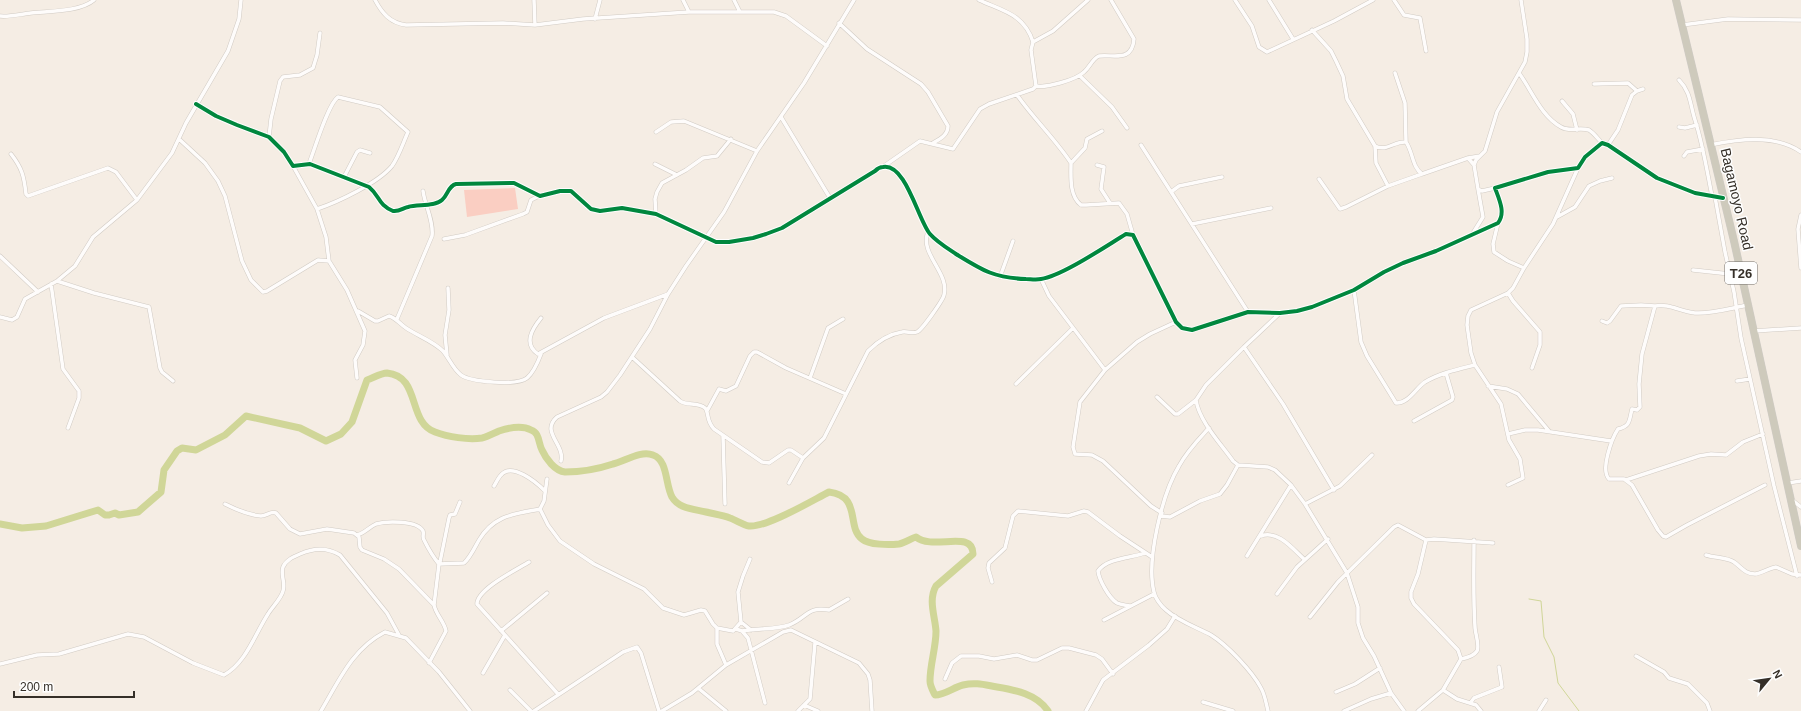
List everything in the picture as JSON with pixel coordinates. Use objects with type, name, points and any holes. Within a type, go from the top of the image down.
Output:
[{"type":"highway","name":"Bagamoyo Road","points":[[1676,0],[1710,145],[1717,197],[1748,305],[1801,546]]},
{"type":"street","points":[[0,16],[57,11],[90,3],[94,0]]},
{"type":"street","points":[[0,317],[14,319],[23,302],[57,281],[75,266],[95,235],[137,200],[172,153],[196,104],[228,51],[239,19],[241,0]]},
{"type":"street","points":[[375,0],[388,18],[401,24],[503,23],[535,25],[550,22],[595,18],[689,12],[780,13],[827,46]]},
{"type":"street","points":[[534,0],[535,25]]},
{"type":"street","points":[[595,18],[600,0]]},
{"type":"street","points":[[683,0],[689,12]]},
{"type":"street","points":[[734,0],[740,12]]},
{"type":"street","points":[[561,461],[562,453],[553,438],[551,430],[553,420],[593,401],[606,393],[632,357],[650,329],[668,294],[724,212],[757,151],[827,46],[854,0]]},
{"type":"street","points":[[979,0],[1022,21],[1028,29],[1033,42],[1031,50],[1036,86]]},
{"type":"street","points":[[1033,42],[1053,31],[1088,0]]},
{"type":"street","points":[[444,239],[465,235],[523,214],[527,212],[531,200],[560,191],[570,191],[595,210],[600,211],[622,208],[656,214],[706,238],[722,243],[766,234],[782,228],[883,167],[920,141],[934,143],[953,149],[980,109],[989,104],[1033,89],[1036,86],[1040,87],[1080,76],[1096,57],[1122,56],[1133,46],[1132,34],[1111,0]]},
{"type":"street","points":[[1235,0],[1252,26],[1259,47],[1267,52],[1334,21],[1373,0]]},
{"type":"street","points":[[1269,0],[1293,39]]},
{"type":"street","points":[[1394,0],[1404,15],[1420,18],[1426,51]]},
{"type":"street","points":[[1474,165],[1476,160],[1482,155],[1487,147],[1497,112],[1525,62],[1527,39],[1521,0]]},
{"type":"street","points":[[1682,25],[1728,19],[1801,20]]},
{"type":"street","points":[[839,24],[867,48],[913,79],[928,92],[948,126],[948,131],[944,136],[934,143]]},
{"type":"street","points":[[1312,30],[1331,51],[1336,61],[1343,76],[1347,99],[1375,146],[1376,163],[1388,186]]},
{"type":"street","points":[[269,137],[271,119],[280,81],[283,77],[300,75],[313,68],[317,55],[320,33]]},
{"type":"street","points":[[1395,73],[1405,103],[1406,142],[1416,168],[1422,174]]},
{"type":"street","points":[[1519,73],[1547,115],[1562,128],[1588,130],[1602,143],[1608,145],[1657,178],[1695,193],[1717,197]]},
{"type":"street","points":[[1080,76],[1112,107],[1128,128]]},
{"type":"street","points":[[1679,80],[1688,93],[1717,197],[1720,226],[1737,307],[1741,338],[1773,482],[1799,575]]},
{"type":"street","points":[[1594,84],[1628,83],[1637,91]]},
{"type":"street","points":[[1608,145],[1618,130],[1632,94],[1643,90]]},
{"type":"street","points":[[1017,95],[1038,123],[1058,144],[1071,163],[1071,179],[1075,198],[1078,202],[1086,205],[1110,203],[1119,203],[1122,205],[1127,214],[1133,234],[1176,322],[1182,328],[1192,330],[1248,312],[1296,311],[1312,307],[1354,290],[1384,272],[1436,251],[1498,223]]},
{"type":"street","points":[[310,164],[326,117],[336,99],[340,97],[380,107],[408,132],[392,166],[384,173],[328,205],[317,209]]},
{"type":"street","points":[[1562,101],[1573,114],[1577,130]]},
{"type":"street","points":[[196,104],[230,122],[269,137],[284,152],[293,166],[317,209],[326,237],[329,260],[347,290],[365,331],[363,345],[355,360],[357,378]]},
{"type":"street","points":[[781,117],[830,198]]},
{"type":"street","points":[[656,132],[671,122],[684,121],[731,139],[757,151]]},
{"type":"street","points":[[1679,127],[1684,128],[1697,125]]},
{"type":"street","points":[[1071,163],[1085,148],[1087,139],[1102,131]]},
{"type":"street","points":[[179,139],[205,163],[222,189],[242,261],[251,280],[258,289],[263,292],[267,291],[318,260],[329,260]]},
{"type":"street","points":[[656,214],[655,199],[660,186],[665,180],[676,175],[705,156],[717,156],[731,139]]},
{"type":"street","points":[[1710,145],[1734,140],[1752,139],[1785,144],[1801,152]]},
{"type":"street","points":[[1375,146],[1384,148],[1399,142],[1406,142]]},
{"type":"street","points":[[1508,485],[1523,478],[1520,459],[1509,440],[1501,404],[1475,365],[1470,353],[1468,339],[1468,316],[1476,307],[1508,292],[1513,288],[1524,268],[1548,233],[1578,168],[1585,157],[1602,143]]},
{"type":"street","points":[[1141,145],[1248,312]]},
{"type":"street","points":[[1684,156],[1687,152],[1703,149]]},
{"type":"street","points":[[344,177],[357,152],[360,150],[370,153]]},
{"type":"street","points":[[11,154],[20,166],[26,194],[28,196],[108,168],[116,172],[137,200]]},
{"type":"street","points":[[1319,179],[1340,209],[1346,208],[1388,186],[1468,158],[1482,155]]},
{"type":"street","points":[[1468,158],[1474,165],[1483,218],[1473,234]]},
{"type":"street","points":[[293,166],[310,164],[365,185],[373,190],[380,203],[393,211],[439,202],[443,199],[452,185],[460,183],[514,183],[540,196]]},
{"type":"street","points":[[655,164],[676,175]]},
{"type":"street","points":[[1097,165],[1104,167],[1101,189],[1110,203]]},
{"type":"street","points":[[883,167],[895,170],[904,181],[928,232],[938,242],[988,273],[1000,277],[1041,279],[1077,263],[1126,234],[1133,234]]},
{"type":"street","points":[[1478,189],[1482,191],[1548,172],[1578,168]]},
{"type":"street","points":[[1171,192],[1179,186],[1222,177]]},
{"type":"street","points":[[1557,216],[1575,207],[1589,186],[1612,178]]},
{"type":"street","points":[[1495,188],[1502,212],[1502,218],[1498,223],[1493,244],[1494,252],[1508,261],[1524,268]]},
{"type":"street","points":[[397,319],[431,241],[432,227],[425,204],[423,191]]},
{"type":"street","points":[[1192,224],[1271,208]]},
{"type":"street","points":[[1801,214],[1798,229],[1801,268]]},
{"type":"street","points":[[789,483],[804,458],[824,438],[868,351],[873,346],[892,335],[904,331],[913,333],[920,330],[943,300],[944,284],[929,252],[926,240],[928,232]]},
{"type":"street","points":[[1000,277],[1013,241]]},
{"type":"street","points":[[0,256],[38,292]]},
{"type":"street","points":[[1693,270],[1716,271],[1730,274]]},
{"type":"street","points":[[1041,279],[1049,296],[1072,329],[1105,370]]},
{"type":"street","points":[[57,281],[94,293],[149,307],[160,368],[162,372],[173,381]]},
{"type":"street","points":[[51,284],[63,369],[80,391],[79,398],[68,428]]},
{"type":"street","points":[[448,288],[449,310],[445,335],[448,358]]},
{"type":"street","points":[[1354,290],[1361,342],[1367,356],[1396,403],[1402,402],[1417,391],[1424,383],[1446,373],[1475,365]]},
{"type":"street","points":[[1508,292],[1513,301],[1540,332],[1540,345],[1532,368]]},
{"type":"street","points":[[357,311],[375,321],[389,316],[397,319],[407,328],[440,348],[456,370],[468,379],[510,383],[519,382],[527,378],[536,366],[541,354],[582,329],[604,318],[668,294]]},
{"type":"street","points":[[1602,322],[1607,323],[1610,321],[1621,306],[1641,305],[1672,307],[1696,313],[1713,312],[1748,305]]},
{"type":"street","points":[[1655,306],[1642,354],[1639,384],[1640,407],[1637,410],[1632,408],[1628,424],[1624,428],[1618,429],[1611,441],[1606,464],[1607,478],[1626,480],[1699,456],[1711,454],[1726,455],[1743,442],[1763,434]]},
{"type":"street","points":[[1157,397],[1175,414],[1178,414],[1196,400],[1206,385],[1244,347],[1265,329],[1280,312]]},
{"type":"street","points":[[541,318],[531,331],[530,336],[531,346],[538,354],[541,354]]},
{"type":"street","points":[[810,378],[828,328],[843,320]]},
{"type":"street","points":[[1176,322],[1137,342],[1105,370],[1080,402],[1074,451],[1075,454],[1092,455],[1103,461],[1151,506],[1161,514],[1170,517],[1200,501],[1220,494],[1228,485],[1238,465]]},
{"type":"street","points":[[1753,331],[1801,328]]},
{"type":"street","points":[[1016,384],[1072,329]]},
{"type":"street","points":[[1244,347],[1283,404],[1334,490]]},
{"type":"street","points":[[804,458],[791,450],[788,450],[766,464],[722,436],[710,425],[707,411],[719,389],[726,391],[736,386],[750,356],[754,352],[757,352],[846,394]]},
{"type":"street","points":[[632,357],[680,401],[698,405],[707,411]]},
{"type":"street","points":[[1414,421],[1452,400],[1453,396],[1446,373]]},
{"type":"street","points":[[1737,381],[1750,379]]},
{"type":"street","points":[[1488,386],[1508,390],[1518,394],[1549,431]]},
{"type":"street","points":[[1196,400],[1197,406],[1209,428],[1238,465],[1271,468],[1291,485],[1305,504],[1328,539],[1347,573],[1358,607],[1360,631],[1380,668],[1391,693],[1405,711]]},
{"type":"street","points":[[1209,428],[1190,448],[1178,466],[1172,479],[1161,514],[1152,557],[1152,583],[1154,594],[1165,610],[1212,636],[1237,659],[1256,679],[1262,689],[1268,711]]},
{"type":"street","points":[[1508,434],[1525,430],[1549,431],[1564,435],[1611,441]]},
{"type":"street","points":[[722,436],[725,504]]},
{"type":"street","points":[[1305,504],[1334,490],[1372,455]]},
{"type":"street","points":[[494,486],[501,474],[508,471],[526,475],[545,491]]},
{"type":"street","points":[[540,509],[544,501],[547,479]]},
{"type":"street","points":[[1626,480],[1632,485],[1660,534],[1666,537],[1765,485]]},
{"type":"street","points":[[1788,483],[1801,481]]},
{"type":"street","points":[[1705,513],[1773,482]]},
{"type":"street","points":[[1247,556],[1291,485]]},
{"type":"street","points":[[1791,500],[1801,507]]},
{"type":"street","points":[[429,663],[446,631],[435,611],[434,605],[439,563],[449,518],[450,515],[455,514],[460,502]]},
{"type":"street","points":[[225,504],[249,514],[264,516],[271,513],[276,513],[290,529],[300,534],[327,529],[339,530],[357,535],[376,525],[388,522],[411,524],[423,532],[424,540],[439,563]]},
{"type":"street","points":[[439,563],[459,565],[464,563],[467,561],[484,531],[494,522],[512,514],[540,509]]},
{"type":"street","points":[[540,509],[556,537],[566,546],[607,571],[634,582],[655,598],[663,608],[669,611],[684,615],[698,611],[705,611],[717,628],[728,631],[736,629],[742,631],[786,626],[797,621],[814,609],[822,608],[829,610],[848,599]]},
{"type":"street","points":[[992,582],[988,568],[989,563],[1004,548],[1013,516],[1018,511],[1063,516],[1084,511],[1088,512],[1152,557]]},
{"type":"street","points":[[1310,617],[1328,592],[1396,526],[1426,540],[1474,540],[1493,543]]},
{"type":"street","points":[[1260,536],[1267,534],[1276,536],[1304,559]]},
{"type":"street","points":[[357,535],[362,550],[384,559],[399,569],[434,605]]},
{"type":"street","points":[[1277,594],[1286,580],[1304,559],[1328,539]]},
{"type":"street","points":[[1426,540],[1418,574],[1411,592],[1411,598],[1414,604],[1458,650],[1461,659]]},
{"type":"street","points":[[1418,711],[1443,690],[1461,659],[1471,656],[1476,653],[1478,649],[1475,637],[1473,601],[1474,540]]},
{"type":"street","points":[[0,664],[37,655],[70,651],[128,634],[144,637],[193,663],[224,675],[241,659],[283,591],[282,573],[285,564],[292,558],[318,548],[333,551],[340,555],[387,613],[399,635]]},
{"type":"street","points":[[1130,606],[1113,600],[1098,572],[1106,564],[1145,553]]},
{"type":"street","points":[[1706,555],[1715,558],[1727,559],[1734,562],[1743,571],[1754,574],[1776,567],[1799,575]]},
{"type":"street","points":[[736,629],[741,622],[738,592],[750,559]]},
{"type":"street","points":[[529,562],[484,591],[477,601],[479,608],[558,694]]},
{"type":"street","points":[[501,631],[547,593]]},
{"type":"street","points":[[1104,620],[1154,594]]},
{"type":"street","points":[[1086,711],[1103,680],[1113,674],[1167,629],[1175,616]]},
{"type":"street","points":[[741,622],[751,630]]},
{"type":"street","points":[[717,628],[717,644],[726,665]]},
{"type":"street","points":[[662,711],[698,688],[726,665],[783,632],[791,630],[815,643],[853,659],[864,669],[870,680],[872,711]]},
{"type":"street","points":[[742,631],[748,638],[752,649],[765,703]]},
{"type":"street","points":[[321,711],[362,647],[372,639],[385,632],[406,638],[470,711]]},
{"type":"street","points":[[483,673],[505,635]]},
{"type":"street","points":[[798,711],[810,699],[812,692],[812,663],[815,643]]},
{"type":"street","points":[[534,711],[623,652],[637,647],[641,653],[659,711]]},
{"type":"street","points":[[945,680],[952,663],[961,656],[979,656],[994,659],[1017,655],[1032,660],[1037,660],[1062,648],[1096,655],[1102,659],[1113,674]]},
{"type":"street","points":[[1636,656],[1656,667],[1669,678],[1688,684],[1707,703],[1710,711]]},
{"type":"street","points":[[1471,702],[1474,698],[1502,687],[1498,667]]},
{"type":"street","points":[[1336,692],[1355,684],[1380,668]]},
{"type":"street","points":[[698,688],[726,711]]},
{"type":"street","points":[[510,690],[531,711]]},
{"type":"street","points":[[1443,690],[1462,701],[1471,702],[1480,711]]},
{"type":"street","points":[[1344,711],[1371,698],[1391,693]]},
{"type":"street","points":[[1539,711],[1546,700]]},
{"type":"street","points":[[1204,702],[1233,711]]},
{"type":"street","points":[[804,705],[818,711]]},
{"type":"shaded area","points":[[515,188],[518,209],[467,217],[464,190]]},
{"type":"waterway","points":[[0,524],[22,528],[46,526],[98,510],[105,515],[115,513],[119,515],[138,512],[161,492],[164,470],[177,451],[182,448],[196,450],[225,435],[246,416],[300,428],[326,441],[341,434],[352,422],[367,380],[387,373],[398,376],[405,382],[410,390],[420,419],[426,427],[435,432],[446,435],[471,439],[489,436],[499,431],[511,428],[527,428],[536,433],[546,457],[554,467],[561,471],[565,472],[595,469],[618,463],[638,455],[653,455],[658,458],[664,467],[672,497],[679,504],[687,508],[727,517],[749,526],[766,523],[778,518],[829,492],[846,499],[850,505],[857,534],[865,541],[879,544],[899,544],[916,537],[923,541],[959,541],[966,543],[971,547],[973,554],[936,586],[932,597],[936,631],[930,683],[935,695],[939,695],[968,684],[980,684],[1018,691],[1038,700],[1048,711]]},
{"type":"waterway","points":[[1529,599],[1541,601],[1544,637],[1554,657],[1558,683],[1579,711]]},
{"type":"cycle path","points":[[196,104],[216,116],[269,137],[284,152],[293,166],[310,164],[369,187],[373,190],[384,206],[393,211],[412,206],[435,204],[442,200],[451,187],[456,184],[514,183],[540,196],[560,191],[571,191],[591,209],[600,211],[622,208],[656,214],[716,242],[729,242],[753,238],[782,228],[878,169],[883,167],[891,168],[905,183],[925,227],[930,234],[965,260],[981,269],[997,275],[1033,279],[1050,277],[1072,267],[1126,234],[1133,235],[1176,322],[1182,328],[1192,330],[1248,312],[1280,313],[1297,311],[1312,307],[1354,290],[1384,272],[1403,263],[1436,251],[1498,223],[1502,210],[1495,188],[1548,172],[1578,168],[1585,157],[1602,143],[1608,145],[1657,178],[1695,193],[1723,198]]}]
